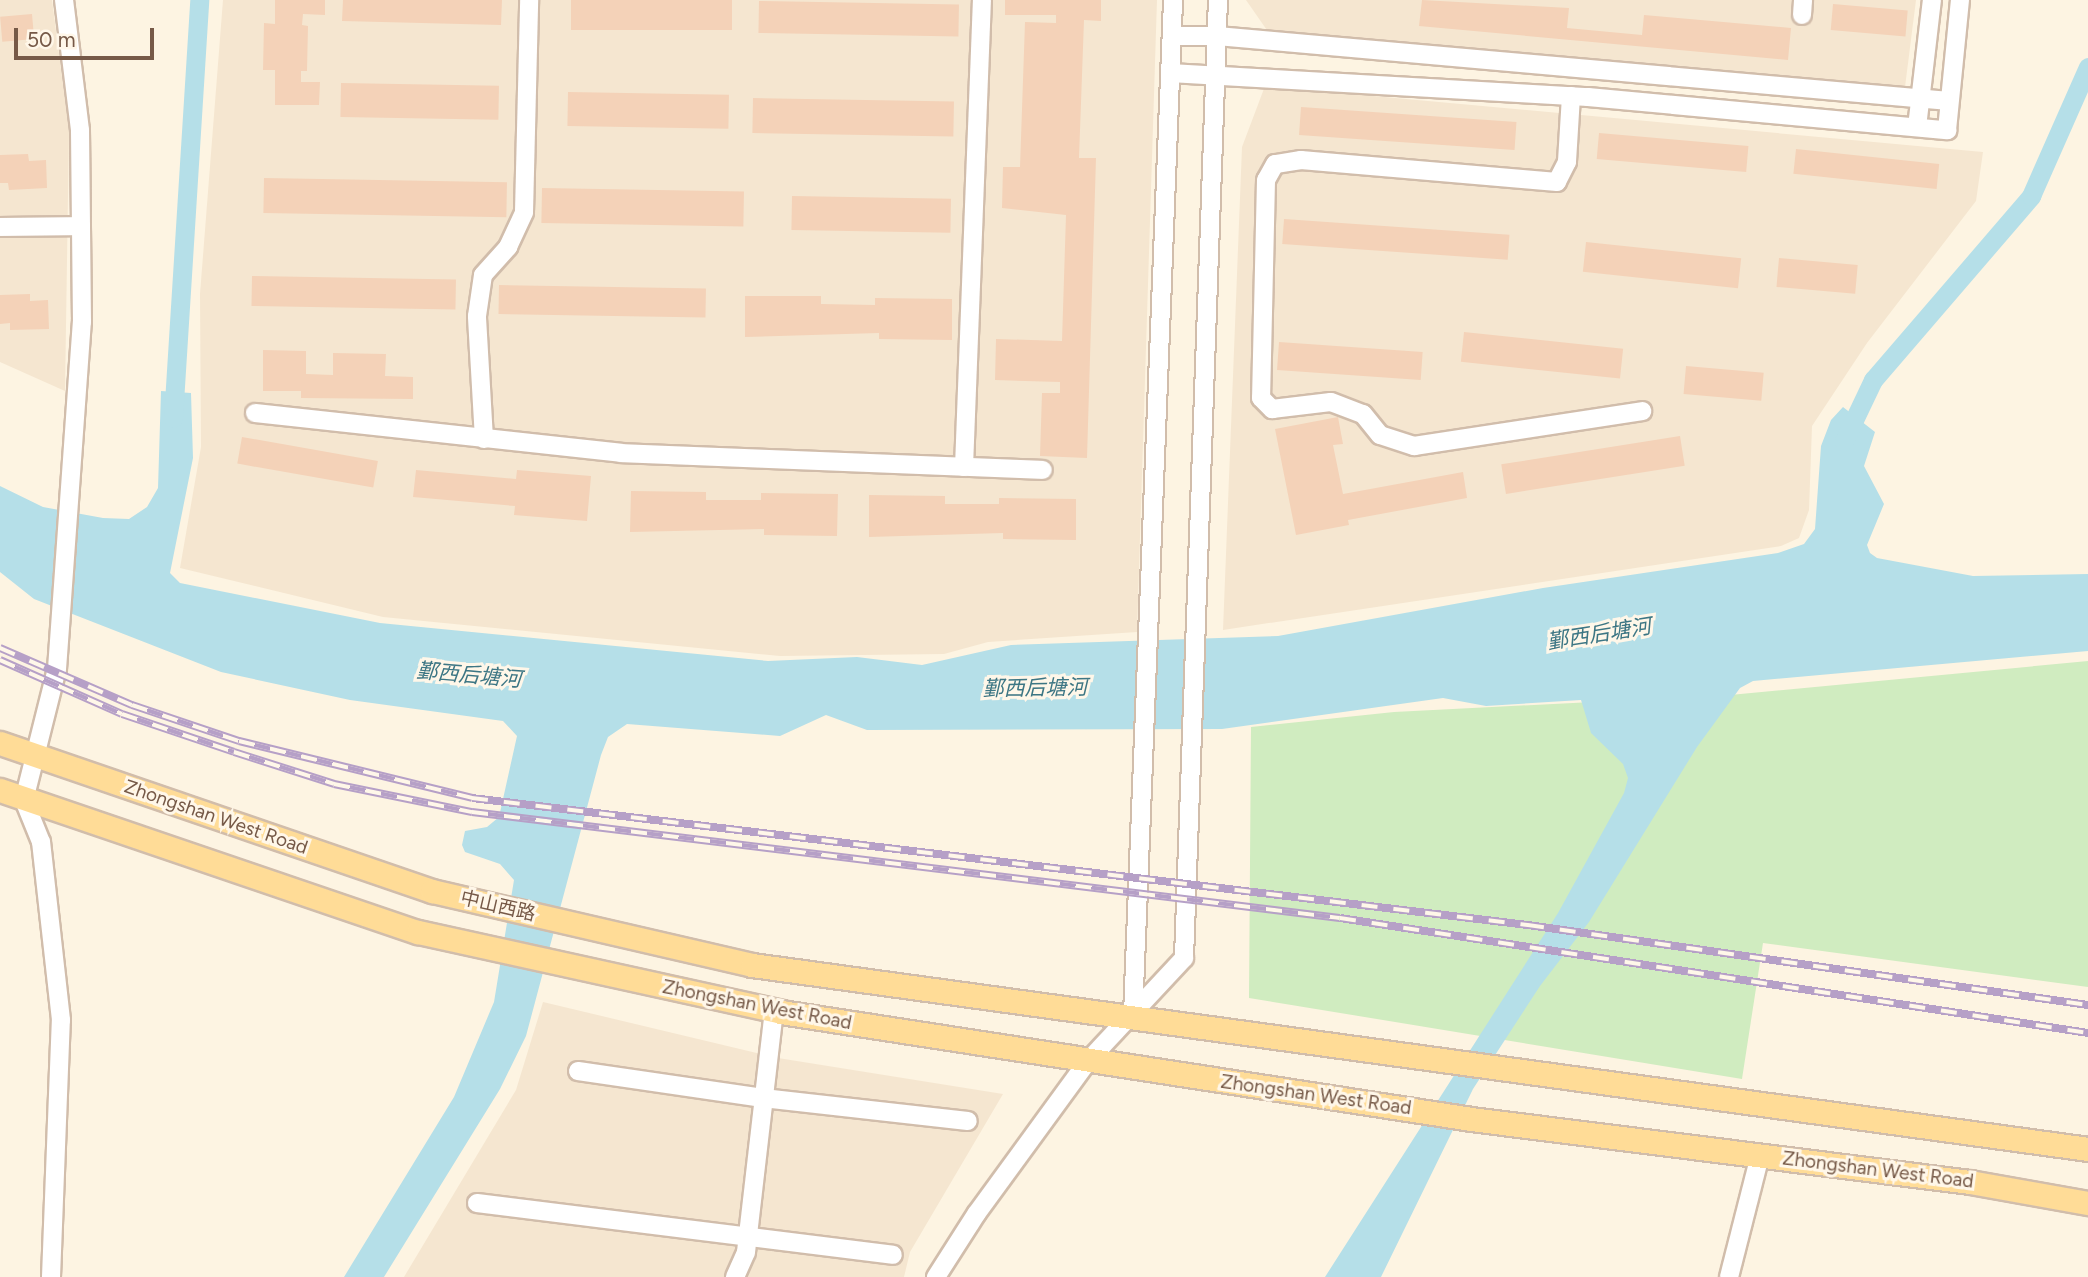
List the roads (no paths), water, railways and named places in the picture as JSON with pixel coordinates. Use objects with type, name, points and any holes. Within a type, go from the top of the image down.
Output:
[{"type":"main road","name":"Zhongshan West Road","points":[[0,743],[432,891]]},
{"type":"main road","points":[[0,790],[24,800]]},
{"type":"main road","name":"Zhongshan West Road","points":[[24,800],[418,932],[774,1011],[1471,1119],[1970,1182],[2088,1203]]},
{"type":"main road","name":"中山西路","points":[[432,891],[564,922]]},
{"type":"main road","name":"Zhongshan West Road","points":[[564,922],[752,965],[1133,1015],[2088,1149]]},
{"type":"street","points":[[51,1277],[61,1020],[41,842],[24,800],[57,669],[73,495],[82,322],[80,130],[64,0]]},
{"type":"street","points":[[484,439],[477,316],[483,275],[508,247],[524,212],[529,0]]},
{"type":"street","points":[[964,467],[982,0]]},
{"type":"street","points":[[1133,1015],[1173,0]]},
{"type":"street","points":[[936,1277],[976,1213],[1088,1061],[1184,958],[1194,744],[1218,0]]},
{"type":"street","points":[[1917,127],[1932,0]]},
{"type":"street","points":[[1170,73],[1571,96],[1947,130],[1960,0]]},
{"type":"street","points":[[1172,36],[1217,36],[1949,101]]},
{"type":"street","points":[[1571,96],[1567,162],[1557,182],[1301,160],[1275,164],[1266,180],[1261,398],[1272,408],[1331,402],[1363,414],[1380,435],[1414,446],[1642,411]]},
{"type":"street","points":[[0,227],[81,226]]},
{"type":"street","points":[[255,413],[621,453],[1043,470]]},
{"type":"street","points":[[735,1277],[748,1237],[774,1011]]},
{"type":"street","points":[[578,1071],[763,1098],[968,1121]]},
{"type":"street","points":[[1729,1277],[1760,1155]]},
{"type":"street","points":[[477,1203],[893,1255]]},
{"type":"water","name":"鄞西后塘河","points":[[161,391],[191,393],[193,458],[170,573],[180,583],[380,623],[768,661],[857,657],[922,665],[1011,645],[1278,636],[1543,588],[1778,553],[1804,544],[1815,529],[1821,446],[1831,420],[1843,407],[1875,432],[1864,466],[1884,504],[1867,545],[1870,553],[1877,558],[1973,576],[2088,574],[2088,651],[1753,681],[1740,688],[1697,747],[1589,922],[1540,986],[1473,1089],[1381,1277],[1325,1277],[1558,913],[1624,793],[1628,778],[1623,764],[1591,733],[1581,700],[1486,706],[1443,698],[1222,729],[867,730],[826,715],[780,736],[627,724],[608,737],[601,755],[526,1036],[500,1089],[384,1277],[344,1277],[454,1097],[494,1002],[514,880],[500,864],[465,852],[462,845],[465,831],[487,827],[499,817],[517,736],[503,721],[350,700],[221,672],[34,599],[0,572],[0,486],[43,507],[103,518],[129,519],[147,507],[158,488]]},
{"type":"waterway","points":[[173,418],[199,0]]},
{"type":"waterway","points":[[1844,441],[1873,380],[2031,196],[2088,67]]},
{"type":"railway","points":[[0,648],[132,705],[239,741],[472,798],[1528,925],[2088,1005]]},
{"type":"railway","points":[[0,660],[122,714],[234,752],[334,784],[472,812],[1340,918],[2088,1033]]}]
